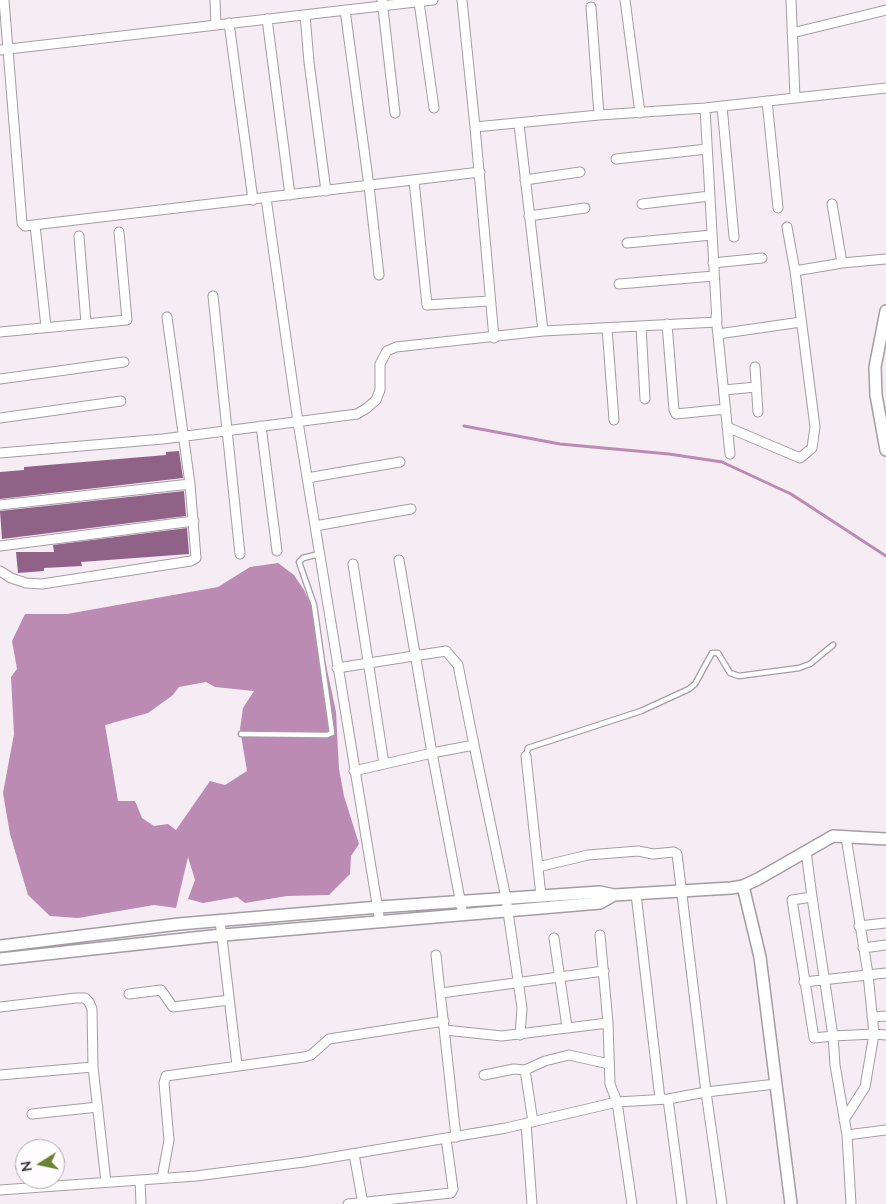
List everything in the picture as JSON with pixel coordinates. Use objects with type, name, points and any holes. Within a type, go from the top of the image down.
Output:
[{"type":"street","points":[[4,0],[5,49],[22,224],[25,226],[480,172]]},
{"type":"street","points":[[214,0],[216,25]]},
{"type":"street","points":[[5,49],[305,15],[382,3],[433,0]]},
{"type":"street","points":[[462,0],[480,172],[489,301],[494,338]]},
{"type":"street","points":[[625,0],[640,113]]},
{"type":"street","points":[[791,0],[795,98]]},
{"type":"street","points":[[419,2],[434,108]]},
{"type":"street","points":[[382,3],[395,113]]},
{"type":"street","points":[[591,7],[599,115]]},
{"type":"street","points":[[345,10],[379,275]]},
{"type":"street","points":[[792,33],[886,10]]},
{"type":"street","points":[[305,15],[309,62],[326,191]]},
{"type":"street","points":[[267,19],[290,195]]},
{"type":"street","points":[[229,23],[253,200]]},
{"type":"street","points":[[475,127],[599,115],[705,108],[886,88]]},
{"type":"street","points":[[767,101],[778,208]]},
{"type":"street","points":[[722,106],[734,238]]},
{"type":"street","points":[[0,453],[184,436],[357,414],[367,408],[378,395],[380,364],[391,348],[543,332],[716,322],[705,108]]},
{"type":"street","points":[[519,124],[543,332]]},
{"type":"street","points":[[616,159],[708,149]]},
{"type":"street","points":[[525,180],[580,172]]},
{"type":"street","points":[[414,181],[427,305],[489,301]]},
{"type":"street","points":[[642,204],[710,196]]},
{"type":"street","points":[[266,198],[298,422],[380,922]]},
{"type":"street","points":[[832,204],[842,263]]},
{"type":"street","points":[[530,216],[585,208]]},
{"type":"street","points":[[35,225],[46,327]]},
{"type":"street","points":[[727,427],[800,458],[812,448],[815,427],[787,227]]},
{"type":"street","points":[[0,332],[127,320],[119,232]]},
{"type":"street","points":[[627,243],[712,234]]},
{"type":"street","points":[[78,236],[86,323]]},
{"type":"street","points":[[713,263],[762,258]]},
{"type":"street","points":[[794,271],[842,263],[886,259]]},
{"type":"street","points":[[619,284],[714,276]]},
{"type":"street","points":[[213,296],[240,554]]},
{"type":"street","points":[[886,311],[875,367],[876,395],[886,450]]},
{"type":"street","points":[[716,315],[730,454]]},
{"type":"street","points":[[0,571],[11,578],[26,583],[42,584],[194,560],[197,554],[190,484],[167,317]]},
{"type":"street","points":[[718,334],[801,322]]},
{"type":"street","points":[[668,324],[674,410],[676,414],[726,409]]},
{"type":"street","points":[[641,326],[645,399]]},
{"type":"street","points":[[607,328],[614,420]]},
{"type":"street","points":[[0,379],[124,362]]},
{"type":"street","points":[[755,366],[758,412]]},
{"type":"street","points":[[724,390],[756,387]]},
{"type":"street","points":[[0,418],[121,401]]},
{"type":"street","points":[[261,426],[277,551]]},
{"type":"street","points":[[307,478],[400,462]]},
{"type":"street","points":[[0,505],[190,484]]},
{"type":"street","points":[[315,526],[411,509]]},
{"type":"street","points":[[0,546],[194,521]]},
{"type":"street","points":[[398,560],[462,915]]},
{"type":"street","points":[[353,564],[384,764]]},
{"type":"street","points":[[337,668],[441,650],[446,651],[455,660],[460,674],[506,898],[522,1008],[520,1035]]},
{"type":"street","points":[[354,771],[474,745]]},
{"type":"street","points":[[526,756],[541,896]]},
{"type":"street","points":[[0,946],[220,921],[379,907],[600,892],[614,895],[743,886],[833,836],[886,839]]},
{"type":"street","points":[[844,1120],[865,1087],[874,1034],[868,974],[846,837]]},
{"type":"street","points":[[538,867],[588,855],[638,851],[658,854],[674,852],[679,857],[706,1092],[722,1204]]},
{"type":"street","points":[[806,851],[833,1036],[835,1065],[847,1135],[851,1204]]},
{"type":"street","points":[[743,886],[760,957],[791,1204]]},
{"type":"street","points":[[636,894],[664,1099],[682,1204]]},
{"type":"street","points":[[0,959],[222,935],[600,903],[614,895]]},
{"type":"street","points":[[812,897],[792,900],[814,1038],[886,1035]]},
{"type":"street","points":[[220,921],[237,1065]]},
{"type":"street","points":[[859,926],[886,923]]},
{"type":"street","points":[[600,935],[608,1023],[610,1084],[617,1102],[632,1204]]},
{"type":"street","points":[[554,938],[567,1028]]},
{"type":"street","points":[[863,948],[886,945]]},
{"type":"street","points":[[436,955],[456,1136]]},
{"type":"street","points":[[441,993],[604,971]]},
{"type":"street","points":[[804,982],[886,973]]},
{"type":"street","points":[[129,994],[161,990],[173,1007],[229,1000]]},
{"type":"street","points":[[0,1007],[85,998],[92,1009],[93,1067],[106,1182]]},
{"type":"street","points":[[872,1017],[886,1016]]},
{"type":"street","points":[[162,1178],[169,1124],[164,1083],[166,1076],[311,1055],[329,1040],[335,1038],[445,1025],[502,1036],[608,1023]]},
{"type":"street","points":[[484,1075],[514,1069],[524,1070],[545,1061],[569,1055],[609,1064]]},
{"type":"street","points":[[0,1075],[93,1067]]},
{"type":"street","points":[[524,1070],[529,1123],[532,1204]]},
{"type":"street","points":[[0,1190],[196,1176],[354,1154],[446,1138],[529,1123],[617,1102],[664,1099],[776,1084]]},
{"type":"street","points":[[32,1114],[98,1106]]},
{"type":"street","points":[[847,1135],[886,1130]]},
{"type":"street","points":[[348,1204],[451,1193],[453,1189],[446,1138]]},
{"type":"street","points":[[354,1154],[363,1203]]},
{"type":"street","points":[[140,1180],[142,1204]]},
{"type":"lane","points":[[241,734],[327,735],[332,733],[314,605],[299,562],[303,558],[319,554]]},
{"type":"lane","points":[[526,756],[528,748],[641,711],[689,689],[695,684],[712,653],[718,653],[730,674],[739,676],[798,668],[817,660],[834,645]]},
{"type":"shaded area","points":[[278,563],[294,575],[315,613],[336,712],[339,769],[344,796],[359,844],[351,856],[350,874],[329,895],[287,896],[245,903],[237,897],[203,903],[188,899],[195,880],[188,857],[176,908],[154,905],[78,918],[50,916],[28,895],[10,834],[3,793],[14,734],[11,677],[17,669],[12,641],[25,614],[67,614],[218,587],[250,567]],"holes":[[[206,682],[215,687],[254,691],[243,708],[240,729],[247,771],[225,785],[210,781],[176,830],[168,824],[154,826],[142,818],[135,801],[118,801],[105,725],[148,713],[173,695],[179,687]]]},
{"type":"building","points":[[179,451],[183,478],[0,499],[0,472],[24,470],[24,467],[166,455],[166,452]]},
{"type":"building","points":[[184,491],[186,516],[2,539],[0,511]]},
{"type":"building","points":[[187,528],[189,554],[81,562],[82,566],[44,568],[44,571],[18,573],[16,552],[54,552],[53,545]]},
{"type":"waterway","points":[[464,426],[560,444],[669,454],[722,462],[791,494],[886,556]]}]
